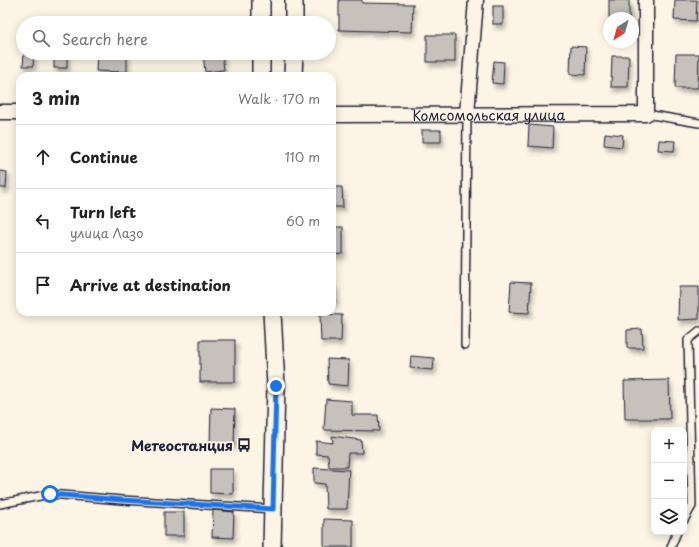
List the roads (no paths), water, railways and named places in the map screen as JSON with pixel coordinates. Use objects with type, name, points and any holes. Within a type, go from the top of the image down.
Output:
[{"type":"street","points":[[261,16],[262,0]]},
{"type":"street","points":[[294,0],[294,16]]},
{"type":"street","points":[[467,114],[476,0]]},
{"type":"street","points":[[646,0],[646,114]]},
{"type":"street","points":[[261,60],[261,72]]},
{"type":"street","points":[[293,72],[294,60]]},
{"type":"street","points":[[0,112],[16,112]]},
{"type":"street","name":"Комсомольская улица","points":[[336,115],[646,114]]},
{"type":"street","points":[[272,316],[276,386]]},
{"type":"street","points":[[272,547],[276,386],[281,316]]},
{"type":"lane","points":[[465,345],[467,114]]},
{"type":"lane","points":[[646,114],[699,123]]},
{"type":"lane","points":[[687,515],[692,506],[688,340],[699,331]]},
{"type":"lane","points":[[0,504],[50,494],[273,509]]},
{"type":"lane","points":[[671,547],[676,535]]},
{"type":"place","name":"Метеостанция","points":[[244,445]]}]
